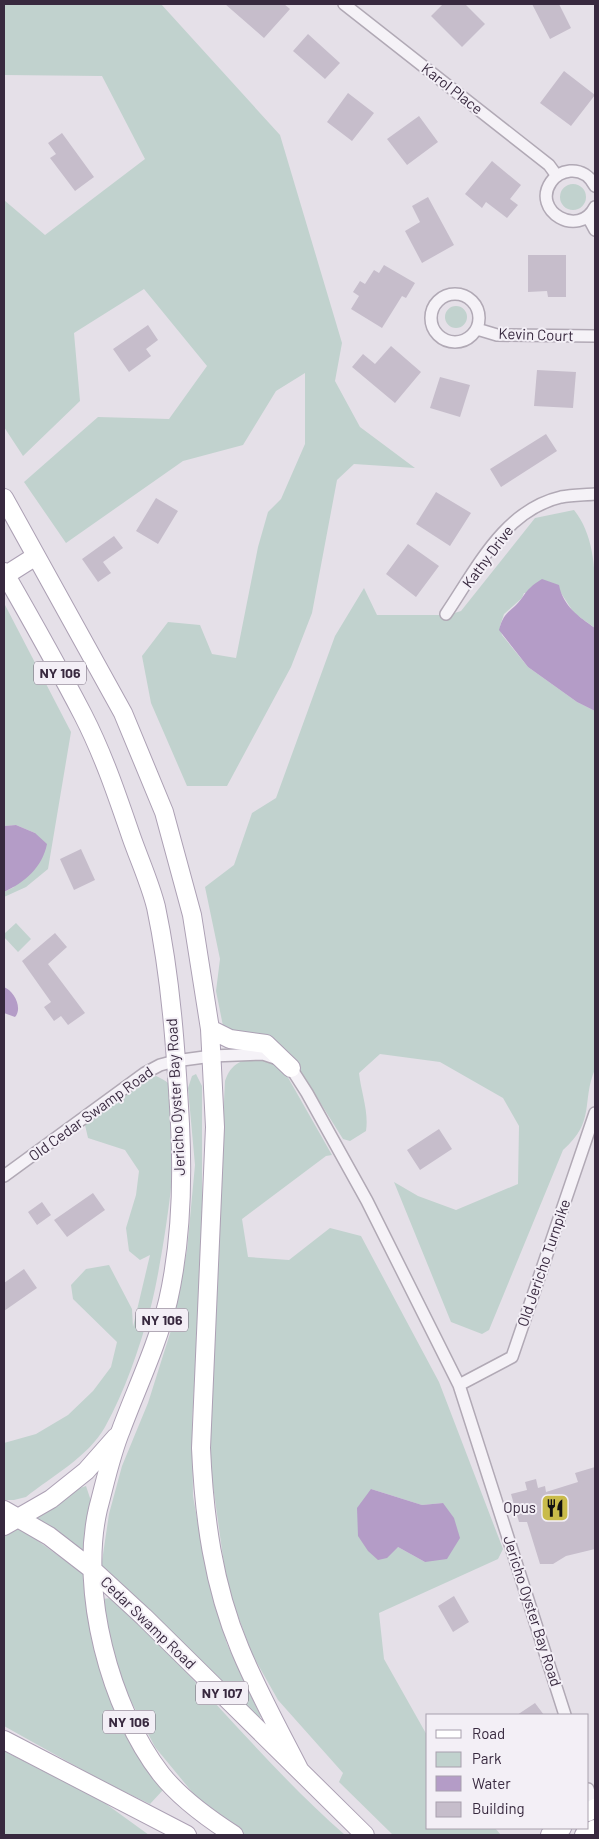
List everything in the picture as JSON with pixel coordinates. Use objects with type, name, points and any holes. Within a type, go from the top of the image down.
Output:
[{"type":"main road","name":"NY 106","points":[[4,498],[122,713],[164,812],[192,915],[210,1029],[215,1127],[201,1448],[203,1499],[210,1550],[231,1626],[240,1650],[299,1769]]},
{"type":"main road","points":[[5,573],[36,556]]},
{"type":"main road","name":"Jericho Oyster Bay Road","points":[[5,573],[84,717],[110,774],[155,904],[169,982],[180,1128],[179,1233],[168,1299],[160,1330],[119,1433],[97,1513],[93,1570],[101,1639],[124,1711],[136,1736],[163,1776],[210,1820],[234,1835]]},
{"type":"main road","points":[[210,1029],[230,1039],[266,1044],[290,1068]]},
{"type":"main road","points":[[8,1518],[51,1499],[86,1472],[119,1433]]},
{"type":"main road","name":"Cedar Swamp Road","points":[[8,1518],[48,1536],[93,1570],[144,1617],[365,1835]]},
{"type":"main road","points":[[4,1740],[187,1835]]},
{"type":"main road","points":[[584,1835],[595,1829]]},
{"type":"street","name":"Karol Place","points":[[344,4],[549,165],[557,176]]},
{"type":"street","points":[[594,181],[580,172],[564,172],[557,176],[548,188],[546,195],[550,210],[563,220],[580,221],[588,217],[595,207]]},
{"type":"street","points":[[588,217],[595,230]]},
{"type":"street","name":"Kevin Court","points":[[450,294],[464,295],[471,299],[479,313],[477,328],[465,340],[449,341],[435,332],[431,316],[433,308],[437,302],[450,294]]},
{"type":"street","name":"Kevin Court","points":[[477,328],[497,335],[595,336]]},
{"type":"street","name":"Kathy Drive","points":[[446,614],[489,551],[518,518],[530,509],[561,498],[595,494]]},
{"type":"street","name":"Jericho Oyster Bay Road","points":[[212,1056],[263,1054],[281,1060],[290,1068],[307,1093],[367,1201],[459,1385],[564,1714]]},
{"type":"street","name":"Old Cedar Swamp Road","points":[[4,1176],[144,1073],[160,1065],[175,1061],[212,1056]]},
{"type":"street","name":"Old Jericho Turnpike","points":[[459,1385],[512,1357],[595,1113]]},
{"type":"street","points":[[589,1794],[592,1809]]},
{"type":"green space","points":[[4,4],[161,4],[280,135],[342,343],[335,381],[360,427],[415,468],[354,464],[337,480],[312,613],[291,667],[227,786],[187,786],[151,703],[142,656],[168,622],[200,625],[212,654],[236,658],[258,547],[268,512],[281,499],[305,444],[305,373],[276,391],[243,445],[183,461],[66,543],[24,482],[98,417],[169,419],[207,366],[144,289],[74,333],[80,401],[23,456],[4,427],[4,200],[45,235],[145,159],[102,76],[4,75]]},
{"type":"green space","points":[[573,184],[582,188],[586,197],[582,206],[573,210],[564,206],[560,197],[564,188]]},
{"type":"green space","points":[[456,306],[464,309],[467,317],[464,325],[456,328],[448,325],[445,317],[448,309]]},
{"type":"green space","points":[[574,510],[582,522],[592,550],[595,581],[595,628],[574,613],[561,593],[524,593],[522,598],[504,614],[500,626],[502,635],[528,667],[577,702],[595,711],[595,1069],[584,1121],[573,1140],[563,1150],[489,1330],[482,1334],[451,1322],[394,1182],[418,1196],[456,1210],[518,1184],[519,1126],[503,1098],[440,1062],[380,1054],[359,1073],[366,1109],[366,1131],[350,1141],[343,1139],[289,1053],[277,1043],[224,1031],[216,991],[220,959],[205,887],[234,865],[252,813],[276,798],[335,636],[364,588],[377,615],[448,615],[461,611],[535,518]]},
{"type":"green space","points":[[4,603],[71,732],[48,869],[26,887],[4,897],[4,892],[14,887],[35,833],[16,825],[4,826]]},
{"type":"green space","points":[[16,923],[31,939],[18,952],[4,937],[4,934]]},
{"type":"green space","points":[[260,1058],[275,1064],[286,1074],[332,1155],[326,1156],[242,1219],[248,1257],[289,1260],[330,1228],[361,1236],[439,1382],[503,1549],[498,1559],[379,1613],[384,1659],[426,1733],[426,1829],[496,1829],[501,1835],[393,1835],[339,1782],[343,1773],[278,1700],[252,1654],[227,1586],[207,1442],[225,1081],[234,1066],[242,1061]],"holes":[[[371,1489],[422,1505],[443,1503],[425,1562],[398,1547]]]},
{"type":"green space","points":[[196,1074],[202,1086],[202,1252],[192,1424],[193,1496],[207,1575],[227,1644],[261,1717],[256,1719],[101,1568],[109,1514],[122,1466],[148,1403],[173,1324],[187,1250],[195,1165],[188,1088],[192,1076]]},
{"type":"green space","points":[[156,1076],[169,1084],[174,1100],[174,1158],[160,1264],[146,1325],[131,1370],[105,1427],[89,1448],[26,1497],[4,1500],[4,1443],[36,1434],[68,1415],[93,1391],[111,1367],[117,1342],[73,1299],[71,1285],[86,1269],[109,1265],[132,1309],[133,1327],[150,1255],[140,1260],[129,1251],[126,1228],[136,1195],[139,1171],[125,1150],[88,1138],[85,1125],[141,1082]]},
{"type":"green space","points":[[86,1486],[93,1507],[86,1555],[37,1521],[36,1518],[77,1489]]},
{"type":"green space","points":[[19,1527],[86,1576],[89,1622],[99,1668],[121,1723],[163,1790],[150,1804],[106,1783],[4,1726],[4,1536]]},
{"type":"green space","points":[[110,1598],[141,1626],[314,1807],[345,1835],[244,1835],[197,1798],[155,1747],[124,1688],[109,1637],[103,1599]]},
{"type":"green space","points":[[4,1751],[102,1801],[149,1835],[4,1835]]},
{"type":"water","points":[[542,579],[559,585],[568,605],[595,628],[595,711],[577,702],[528,667],[499,630],[506,615],[530,587]]},
{"type":"water","points":[[16,825],[35,833],[47,844],[45,853],[32,873],[19,884],[4,892],[4,826]]},
{"type":"water","points":[[4,987],[11,992],[18,1005],[15,1017],[4,1013]]},
{"type":"water","points":[[371,1489],[422,1505],[443,1503],[454,1518],[460,1538],[447,1559],[425,1562],[398,1547],[387,1558],[378,1560],[368,1551],[358,1536],[357,1508]]},
{"type":"building","points":[[225,4],[284,4],[290,9],[264,38]]},
{"type":"building","points":[[443,4],[465,4],[485,24],[462,47],[431,16]]},
{"type":"building","points":[[532,4],[559,4],[571,28],[550,39]]},
{"type":"building","points":[[308,34],[340,63],[325,79],[293,51]]},
{"type":"building","points":[[564,71],[595,95],[571,126],[540,103]]},
{"type":"building","points":[[348,93],[374,113],[352,141],[327,122]]},
{"type":"building","points":[[419,116],[438,142],[407,165],[387,139]]},
{"type":"building","points":[[62,133],[94,177],[75,191],[50,158],[56,154],[48,143]]},
{"type":"building","points":[[492,161],[521,185],[510,199],[518,205],[507,218],[486,202],[482,208],[465,194]]},
{"type":"building","points":[[428,197],[454,245],[422,263],[405,231],[420,222],[412,206]]},
{"type":"building","points":[[528,255],[566,255],[566,297],[548,297],[547,291],[528,292]]},
{"type":"building","points":[[384,265],[415,283],[406,298],[402,296],[382,328],[351,309],[359,296],[353,292],[360,281],[365,284],[374,270],[379,273]]},
{"type":"building","points":[[148,325],[158,340],[146,349],[151,356],[129,372],[113,349]]},
{"type":"building","points":[[391,346],[421,372],[395,403],[352,367],[363,354],[375,364]]},
{"type":"building","points":[[537,370],[576,372],[573,408],[534,406]]},
{"type":"building","points":[[440,377],[470,385],[460,417],[430,408]]},
{"type":"building","points":[[546,434],[557,451],[501,487],[490,469]]},
{"type":"building","points":[[436,492],[471,513],[450,546],[416,524]]},
{"type":"building","points":[[156,498],[178,511],[158,544],[136,531]]},
{"type":"building","points":[[114,536],[123,548],[103,562],[111,573],[98,582],[82,559]]},
{"type":"building","points":[[408,544],[439,566],[416,597],[386,574]]},
{"type":"building","points":[[81,849],[95,880],[74,890],[60,859]]},
{"type":"building","points":[[55,933],[67,947],[48,964],[85,1013],[68,1025],[61,1016],[54,1021],[44,1007],[51,1002],[22,961]]},
{"type":"building","points":[[439,1129],[452,1149],[420,1170],[407,1150]]},
{"type":"building","points":[[93,1193],[105,1210],[67,1237],[54,1220]]},
{"type":"building","points":[[42,1202],[51,1215],[37,1225],[28,1212]]},
{"type":"building","points":[[24,1269],[37,1288],[4,1311],[4,1283]]},
{"type":"building","name":"Opus","points":[[595,1467],[595,1549],[566,1556],[553,1564],[540,1564],[527,1522],[519,1522],[511,1494],[527,1490],[525,1482],[536,1479],[538,1488],[545,1486],[546,1492],[578,1482],[575,1473]]},
{"type":"building","points":[[454,1596],[469,1622],[453,1632],[438,1606]]},
{"type":"building","points":[[535,1703],[543,1714],[518,1714]]},
{"type":"place","name":"Opus","points":[[555,1508]]}]
